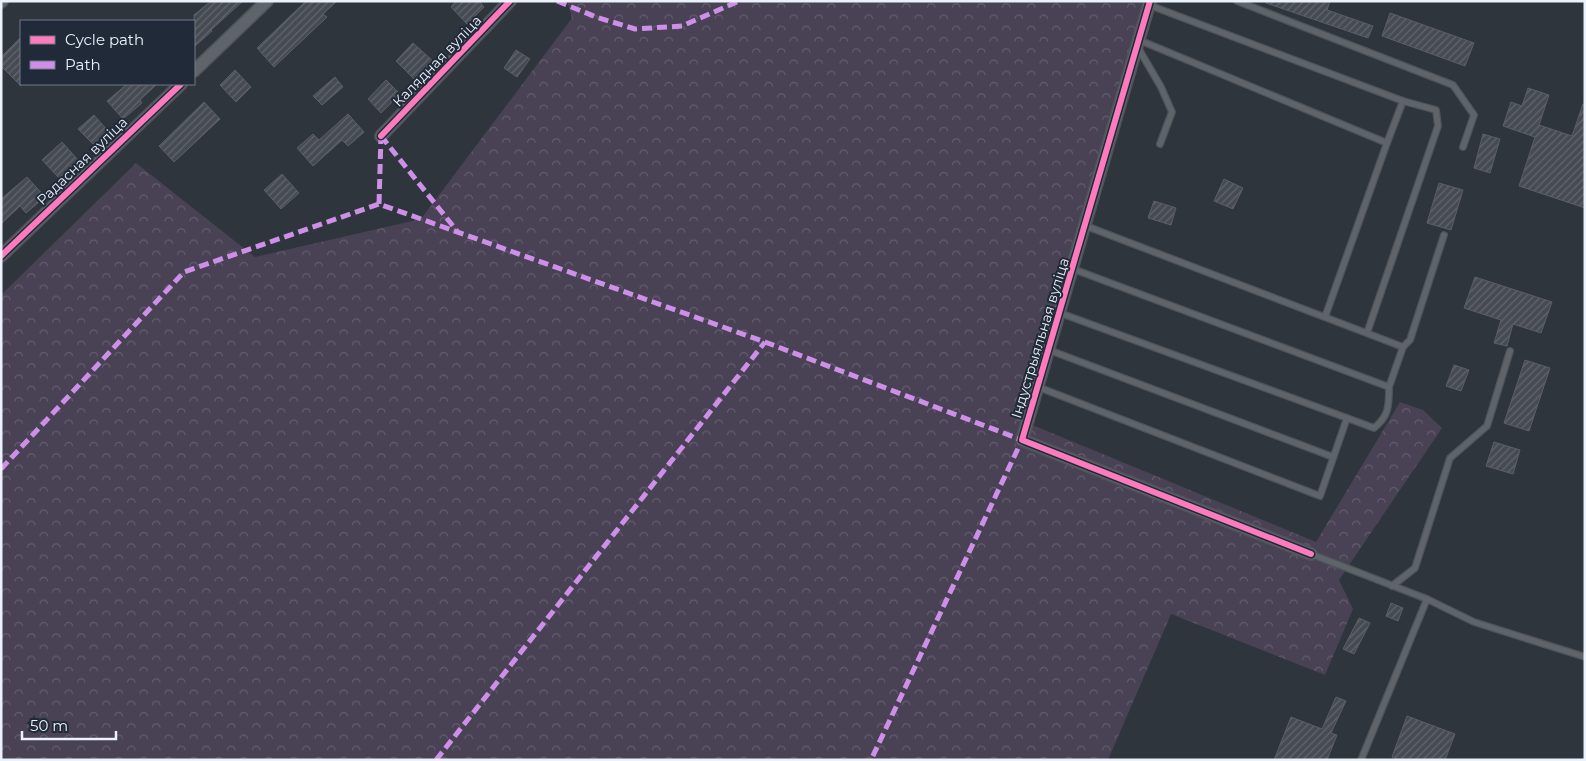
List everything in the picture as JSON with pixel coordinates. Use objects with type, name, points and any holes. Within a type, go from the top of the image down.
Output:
[{"type":"street","points":[[195,70],[267,1]]},
{"type":"street","name":"Калядная вуліца","points":[[381,136],[510,2]]},
{"type":"street","name":"Індустрыяльная вуліца","points":[[1150,3],[1022,440],[1311,554]]},
{"type":"street","name":"Радасная вуліца","points":[[1,256],[180,85]]},
{"type":"lane","points":[[1237,1],[1453,84],[1474,116],[1463,147]]},
{"type":"lane","points":[[1150,3],[1403,101],[1436,110],[1438,126],[1367,333]]},
{"type":"lane","points":[[1138,42],[1387,144]]},
{"type":"lane","points":[[1138,42],[1172,112],[1160,144]]},
{"type":"lane","points":[[1325,317],[1403,101]]},
{"type":"lane","points":[[1086,226],[1402,347]]},
{"type":"lane","points":[[1060,313],[1374,428],[1383,421],[1389,406],[1389,387],[1402,347],[1410,340],[1444,235]]},
{"type":"lane","points":[[1073,269],[1389,387]]},
{"type":"lane","points":[[1049,350],[1334,457]]},
{"type":"lane","points":[[1392,586],[1415,568],[1450,458],[1486,426],[1510,351]]},
{"type":"lane","points":[[1038,387],[1320,496],[1347,418]]},
{"type":"lane","points":[[1311,554],[1427,600],[1474,622],[1585,657]]},
{"type":"lane","points":[[1362,760],[1427,600]]},
{"type":"green space","points":[[567,1],[1146,1],[1030,424],[1316,542],[1400,402],[1423,410],[1442,428],[1339,580],[1353,609],[1325,675],[1171,614],[1108,760],[1,760],[1,295],[136,163],[255,257],[421,219],[572,18]]},
{"type":"building","points":[[211,1],[243,1],[195,46],[194,15]]},
{"type":"building","points":[[306,1],[337,1],[323,14],[327,17],[274,67],[257,48]]},
{"type":"building","points":[[456,1],[479,1],[484,7],[467,24],[451,7]]},
{"type":"building","points":[[1266,1],[1330,1],[1327,10],[1373,26],[1368,38],[1266,3]]},
{"type":"building","points":[[1390,13],[1474,43],[1465,66],[1382,36]]},
{"type":"building","points":[[20,38],[20,85],[1,66],[1,57]]},
{"type":"building","points":[[413,43],[433,61],[415,80],[396,61]]},
{"type":"building","points":[[516,50],[530,59],[517,77],[504,68]]},
{"type":"building","points":[[235,70],[251,87],[236,102],[220,85]]},
{"type":"building","points":[[335,77],[343,87],[322,105],[313,96]]},
{"type":"building","points":[[386,80],[400,94],[381,113],[368,99]]},
{"type":"building","points":[[126,85],[156,85],[140,100],[142,103],[123,119],[107,101]]},
{"type":"building","points":[[1528,88],[1549,95],[1539,125],[1572,136],[1583,104],[1585,104],[1585,208],[1519,186],[1535,137],[1503,126],[1511,102],[1522,106]]},
{"type":"building","points":[[204,102],[220,119],[174,162],[159,146]]},
{"type":"building","points":[[348,114],[364,132],[348,146],[342,140],[313,166],[297,148],[313,134],[319,140]]},
{"type":"building","points":[[94,115],[108,131],[93,144],[78,129]]},
{"type":"building","points":[[1483,134],[1500,139],[1490,173],[1474,168]]},
{"type":"building","points":[[62,142],[78,160],[59,178],[42,160]]},
{"type":"building","points":[[282,174],[299,193],[281,209],[264,190]]},
{"type":"building","points":[[27,177],[45,197],[26,213],[20,206],[1,224],[1,199]]},
{"type":"building","points":[[1224,179],[1243,188],[1233,209],[1214,201]]},
{"type":"building","points":[[1439,183],[1463,190],[1451,230],[1427,223]]},
{"type":"building","points":[[1154,201],[1176,208],[1171,225],[1148,218]]},
{"type":"building","points":[[1475,277],[1552,302],[1541,333],[1513,324],[1507,346],[1494,343],[1501,320],[1464,308]]},
{"type":"building","points":[[1525,360],[1550,368],[1529,431],[1504,423]]},
{"type":"building","points":[[1454,365],[1469,370],[1461,391],[1446,386]]},
{"type":"building","points":[[1494,442],[1520,450],[1513,474],[1486,466]]},
{"type":"building","points":[[1391,603],[1403,608],[1398,621],[1386,616]]},
{"type":"building","points":[[1359,618],[1370,623],[1354,654],[1343,649]]},
{"type":"building","points":[[1336,697],[1346,701],[1331,733],[1337,735],[1327,760],[1274,760],[1291,717],[1322,729]]},
{"type":"building","points":[[1407,716],[1455,734],[1445,760],[1400,760],[1392,757]]},
{"type":"marked path","points":[[557,1],[596,17],[635,29],[682,26],[739,1]]},
{"type":"marked path","points":[[381,136],[457,231]]},
{"type":"marked path","points":[[379,204],[381,136]]},
{"type":"marked path","points":[[1,469],[184,272],[379,204],[765,342],[1022,440],[871,760]]},
{"type":"marked path","points":[[436,760],[765,342]]},
{"type":"cycle path","points":[[381,136],[510,1]]},
{"type":"cycle path","points":[[1150,1],[1022,440],[1311,554]]},
{"type":"cycle path","points":[[1,256],[180,85]]}]
